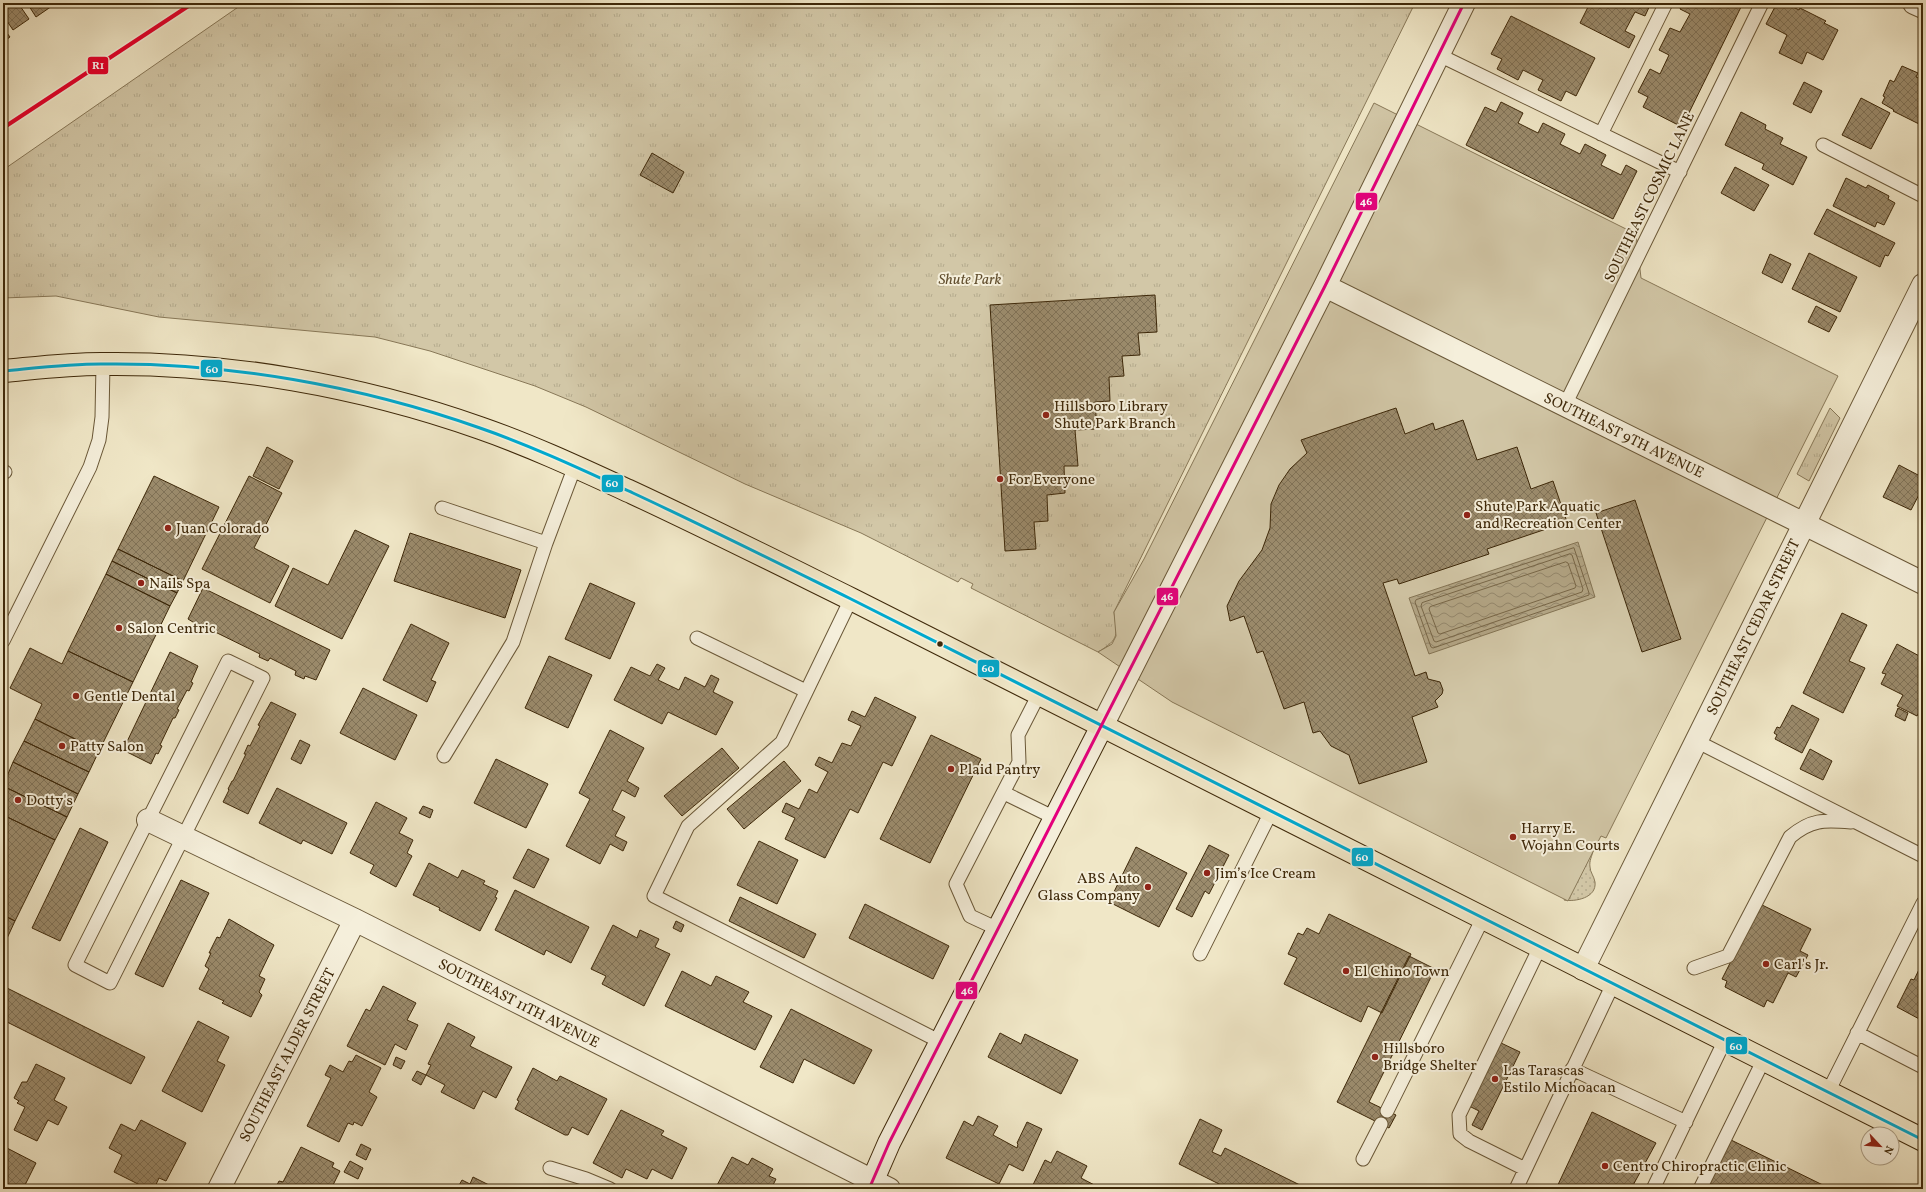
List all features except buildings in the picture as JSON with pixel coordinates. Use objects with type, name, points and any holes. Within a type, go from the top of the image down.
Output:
[{"type":"main road","points":[[3,371],[67,365],[104,364],[207,369],[300,381],[385,399],[480,428],[575,466],[689,519],[851,599],[1923,1140]]},
{"type":"street","points":[[877,1186],[889,1143],[1325,286],[1464,3]]},
{"type":"street","points":[[1914,3],[1923,7]]},
{"type":"street","name":"SOUTHEAST CEDAR STREET","points":[[1583,968],[1923,285]]},
{"type":"street","name":"SOUTHEAST 9TH AVENUE","points":[[1325,286],[1923,583]]},
{"type":"street","name":"SOUTHEAST 11TH AVENUE","points":[[148,820],[355,920],[877,1186]]},
{"type":"street","name":"SOUTHEAST ALDER STREET","points":[[219,1189],[355,920]]},
{"type":"lane","points":[[1601,134],[1666,3]]},
{"type":"lane","name":"SOUTHEAST COSMIC LANE","points":[[1565,405],[1762,3]]},
{"type":"lane","points":[[1439,55],[1680,172]]},
{"type":"lane","points":[[1823,144],[1923,196]]},
{"type":"lane","points":[[3,641],[90,467],[99,440],[102,417],[104,364]]},
{"type":"lane","points":[[444,756],[513,642],[546,543],[575,466]]},
{"type":"lane","points":[[442,508],[546,543]]},
{"type":"lane","points":[[851,599],[782,742],[688,826],[654,896],[941,1042]]},
{"type":"lane","points":[[697,638],[806,691]]},
{"type":"lane","points":[[228,661],[263,678],[110,983],[75,965],[148,820],[228,661]]},
{"type":"lane","points":[[998,929],[970,916],[956,884],[1004,793],[1018,762],[1018,735],[1039,694]]},
{"type":"lane","points":[[1696,741],[1923,856]]},
{"type":"lane","points":[[1004,793],[1055,818]]},
{"type":"lane","points":[[1200,954],[1271,812]]},
{"type":"lane","points":[[1694,968],[1728,956],[1790,837],[1812,822],[1825,820],[1857,822]]},
{"type":"lane","points":[[1828,1092],[1922,909]]},
{"type":"lane","points":[[1387,1111],[1484,918]]},
{"type":"lane","points":[[1525,1169],[1469,1141],[1460,1134],[1459,1114],[1540,947]]},
{"type":"lane","points":[[1516,1189],[1613,984]]},
{"type":"lane","points":[[1857,1033],[1923,1067]]},
{"type":"lane","points":[[1653,1189],[1724,1040]]},
{"type":"lane","points":[[1700,1189],[1764,1060]]},
{"type":"lane","points":[[1572,1069],[1686,1122]]},
{"type":"lane","points":[[1363,1159],[1381,1124]]},
{"type":"lane","points":[[550,1168],[586,1179],[610,1189]]},
{"type":"green space","name":"Shute Park","points":[[244,3],[1415,3],[1114,612],[1116,631],[1114,640],[1098,652],[971,588],[973,584],[961,578],[958,582],[861,533],[745,484],[586,407],[535,386],[430,351],[375,337],[159,317],[56,296],[3,298],[3,170]]},
{"type":"green space","name":"Shute Park Aquatic and Recreation Center","points":[[1374,103],[1636,234],[1641,278],[1838,376],[1606,838],[1601,836],[1568,901],[1172,702],[1098,652],[1112,644],[1116,636],[1114,612],[1144,559]]},
{"type":"green space","points":[[1830,408],[1840,418],[1809,481],[1797,474]]},
{"type":"green space","points":[[1588,849],[1593,851],[1590,865],[1595,882],[1593,892],[1584,898],[1564,900]]},
{"type":"water","points":[[1578,542],[1595,597],[1429,654],[1409,598]]},
{"type":"transit line","name":"R1","points":[[3,128],[193,3]]},
{"type":"transit line","name":"46","points":[[869,1189],[889,1143],[1325,286],[1464,3]]},
{"type":"transit line","name":"60","points":[[3,371],[64,365],[149,364],[245,372],[341,389],[388,400],[435,413],[538,450],[742,545],[851,599],[1923,1140]]},
{"type":"place","name":"Hillsboro Library Shute Park Branch","points":[[1046,415]]},
{"type":"place","name":"For Everyone","points":[[1000,479]]},
{"type":"place","name":"Shute Park Aquatic and Recreation Center","points":[[1467,515]]},
{"type":"place","name":"Juan Colorado","points":[[168,528]]},
{"type":"place","name":"Nails Spa","points":[[141,583]]},
{"type":"place","name":"Salon Centric","points":[[119,628]]},
{"type":"place","name":"Gentle Dental","points":[[76,696]]},
{"type":"place","name":"Patty Salon","points":[[62,746]]},
{"type":"place","name":"Plaid Pantry","points":[[951,769]]},
{"type":"place","name":"Dotty's","points":[[18,800]]},
{"type":"place","name":"Harry E. Wojahn Courts","points":[[1513,837]]},
{"type":"place","name":"Jim’s Ice Cream","points":[[1207,873]]},
{"type":"place","name":"ABS Auto Glass Company","points":[[1148,887]]},
{"type":"place","name":"Carl's Jr.","points":[[1766,964]]},
{"type":"place","name":"El Chino Town","points":[[1346,971]]},
{"type":"place","name":"Hillsboro Bridge Shelter","points":[[1375,1057]]},
{"type":"place","name":"Las Tarascas Estilo Michoacan","points":[[1495,1079]]},
{"type":"place","name":"Centro Chiropractic Clinic","points":[[1605,1166]]}]
